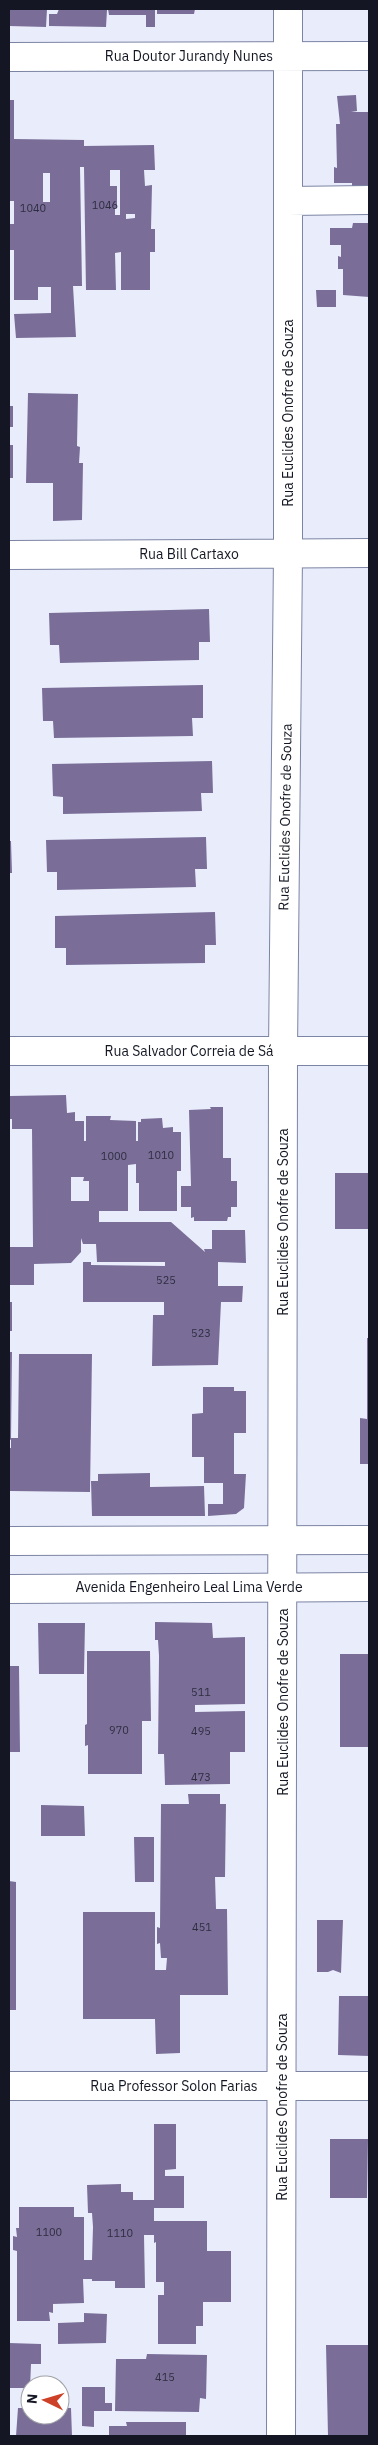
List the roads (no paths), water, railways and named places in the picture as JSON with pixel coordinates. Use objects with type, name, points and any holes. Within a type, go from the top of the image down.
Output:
[{"type":"street","name":"Rua Euclides Onofre de Souza","points":[[281,2436],[284,1586],[283,1051],[288,554],[288,9]]},
{"type":"street","name":"Rua Doutor Jurandy Nunes","points":[[9,57],[369,56]]},
{"type":"street","points":[[288,201],[369,200]]},
{"type":"street","name":"Rua Bill Cartaxo","points":[[9,555],[369,553]]},
{"type":"street","name":"Rua Salvador Correia de Sá","points":[[9,1050],[369,1051]]},
{"type":"street","points":[[9,1541],[369,1540]]},
{"type":"street","name":"Avenida Engenheiro Leal Lima Verde","points":[[9,1589],[369,1587]]},
{"type":"street","name":"Rua Professor Solon Farias","points":[[9,2086],[369,2086]]}]
